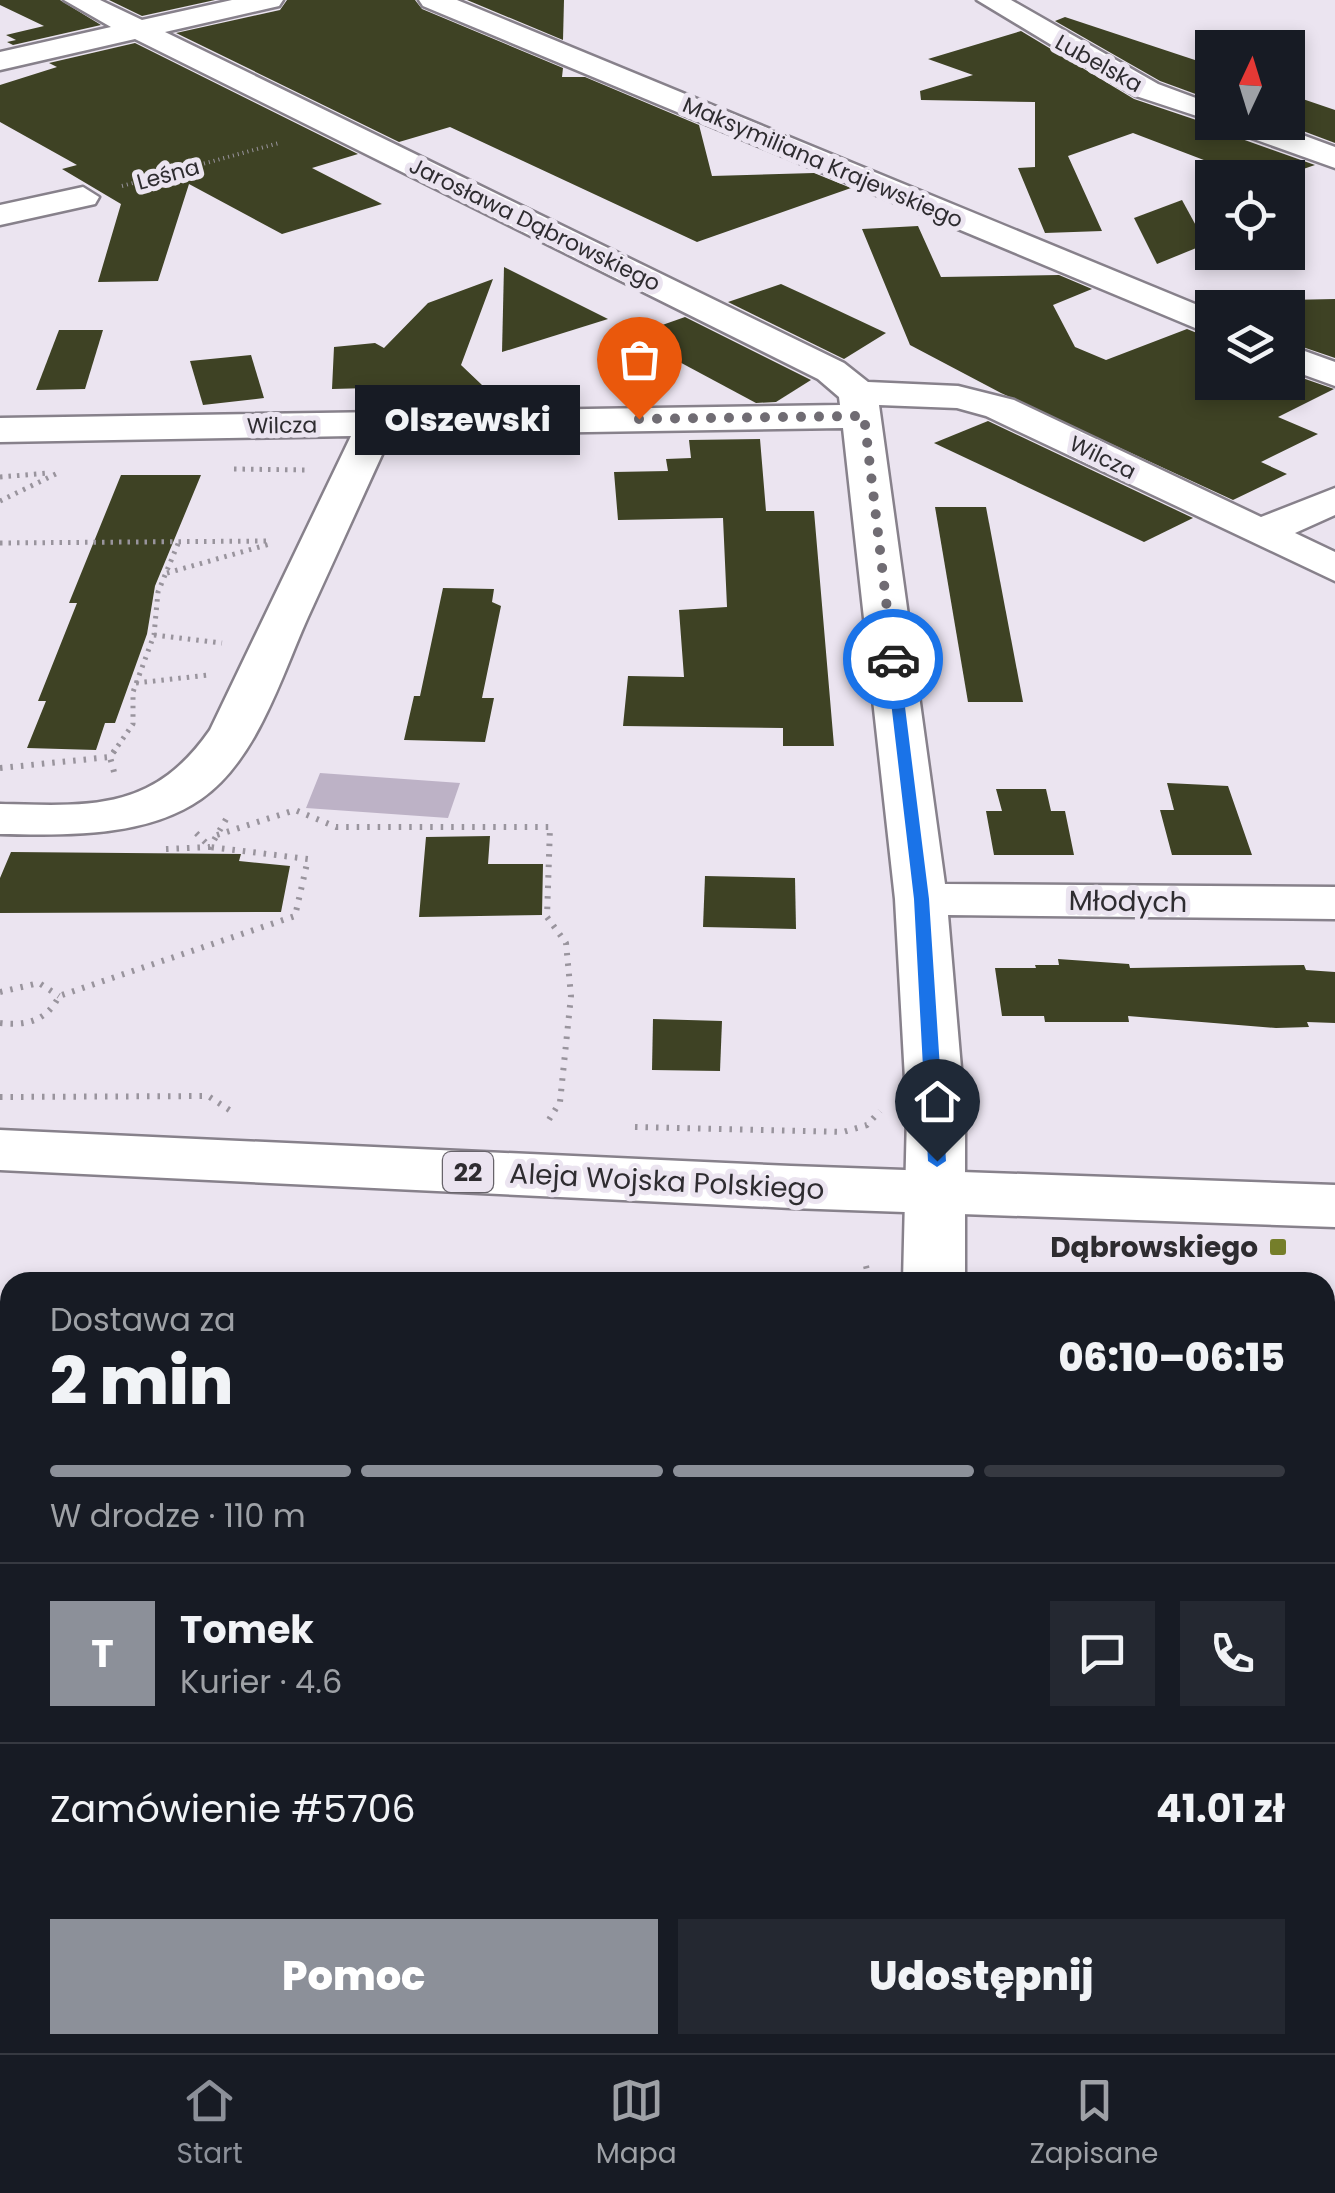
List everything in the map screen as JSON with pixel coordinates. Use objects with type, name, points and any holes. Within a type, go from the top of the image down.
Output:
[{"type":"street","name":"Jarosława Dąbrowskiego","points":[[78,0],[831,371],[861,404]]},
{"type":"street","points":[[0,61],[269,0]]},
{"type":"street","name":"Maksymiliana Krajewskiego","points":[[433,0],[1195,317]]},
{"type":"street","name":"Lubelska","points":[[991,0],[1147,90],[1195,108]]},
{"type":"street","points":[[1286,140],[1335,158]]},
{"type":"street","points":[[0,215],[83,197]]},
{"type":"street","points":[[1305,363],[1335,376]]},
{"type":"street","name":"Wilcza","points":[[0,430],[377,423],[958,397],[1000,408],[1335,568]]},
{"type":"street","points":[[861,404],[921,899],[936,1115],[934,1272]]},
{"type":"street","points":[[0,819],[81,818],[163,800],[204,773],[233,730],[377,423]]},
{"type":"street","points":[[1260,532],[1335,500]]},
{"type":"street","name":"Młodych","points":[[921,899],[1335,903]]},
{"type":"street","name":"Aleja Wojska Polskiego","points":[[0,1150],[1335,1206]]},
{"type":"path","name":"Leśna","points":[[83,197],[334,125]]},
{"type":"path","points":[[0,477],[55,472]]},
{"type":"path","points":[[81,818],[116,782],[110,758],[133,724],[136,683],[154,635],[158,592],[180,539]]},
{"type":"path","points":[[0,543],[283,541],[166,574]]},
{"type":"path","points":[[154,635],[266,659]]},
{"type":"path","points":[[136,683],[266,659]]},
{"type":"path","points":[[0,768],[110,758]]},
{"type":"path","points":[[217,835],[295,810],[336,827],[550,828],[547,917],[566,943],[571,996],[560,1102],[545,1126]]},
{"type":"path","points":[[0,1023],[20,1025],[46,1016],[59,996],[295,916],[308,858],[210,847]]},
{"type":"path","points":[[0,992],[26,983],[39,984],[59,996]]},
{"type":"path","points":[[0,1098],[208,1096],[242,1118]]},
{"type":"path","points":[[622,1127],[842,1132],[867,1125],[880,1111],[936,1115]]},
{"type":"path","points":[[526,1125],[564,1126]]},
{"type":"path","points":[[866,1266],[868,1272]]},
{"type":"shaded area","points":[[320,773],[460,783],[448,818],[306,808]]},
{"type":"building","points":[[0,0],[60,0],[101,25],[13,45],[7,42],[16,40],[6,35],[44,26],[0,5]]},
{"type":"building","points":[[109,0],[215,0],[142,16]]},
{"type":"building","points":[[287,0],[415,0],[422,9],[563,68],[562,77],[585,77],[699,125],[712,176],[814,173],[851,188],[697,242],[450,127],[399,142],[176,33],[280,10]]},
{"type":"building","points":[[467,0],[564,0],[563,40]]},
{"type":"building","points":[[1065,17],[1195,60],[1195,94],[1160,81],[1055,21]]},
{"type":"building","points":[[1021,31],[1134,99],[1195,120],[1195,140],[1245,140],[1301,160],[1204,160],[1133,133],[1068,156],[1102,231],[1045,233],[1018,168],[1035,167],[1035,102],[921,100],[920,91],[973,75],[928,59]]},
{"type":"building","points":[[135,43],[358,154],[312,168],[382,204],[282,234],[189,184],[158,281],[98,282],[121,204],[62,169],[77,165],[0,122],[0,85],[57,67],[49,63]]},
{"type":"building","points":[[1305,100],[1335,110],[1335,143],[1305,132]]},
{"type":"building","points":[[1182,200],[1195,224],[1195,248],[1157,264],[1134,218]]},
{"type":"building","points":[[918,226],[941,277],[1059,275],[1092,289],[1053,305],[1075,347],[1106,360],[1187,329],[1195,332],[1195,400],[1305,400],[1305,379],[1334,389],[1278,417],[1318,434],[1261,462],[1287,474],[1233,500],[1001,393],[910,345],[862,229]]},
{"type":"building","points":[[504,267],[608,319],[502,352]]},
{"type":"building","points":[[493,279],[461,365],[482,385],[332,389],[334,347],[375,343],[384,348],[428,303]]},
{"type":"building","points":[[781,284],[886,333],[844,359],[728,302]]},
{"type":"building","points":[[1335,299],[1335,358],[1305,348],[1305,300]]},
{"type":"building","points":[[685,317],[811,380],[776,402],[756,403],[631,336]]},
{"type":"building","points":[[59,330],[103,330],[85,389],[36,390]]},
{"type":"building","points":[[251,355],[264,398],[203,405],[190,361]]},
{"type":"building","points":[[988,421],[1193,518],[1144,542],[934,443]]},
{"type":"building","points":[[760,439],[766,511],[814,511],[834,746],[783,746],[783,728],[623,726],[628,676],[684,677],[679,610],[727,607],[723,518],[618,520],[614,472],[668,471],[666,459],[691,458],[689,440]]},
{"type":"building","points":[[121,475],[201,475],[155,586],[147,634],[115,723],[105,723],[96,750],[27,748],[46,701],[38,701],[77,603],[69,603]]},
{"type":"building","points":[[935,507],[986,507],[1023,702],[968,702]]},
{"type":"building","points":[[443,588],[494,589],[492,602],[501,606],[482,698],[494,698],[485,742],[404,740],[414,696],[420,696]]},
{"type":"building","points":[[1167,783],[1228,786],[1252,855],[1172,855],[1160,810],[1174,810]]},
{"type":"building","points":[[996,789],[1046,789],[1051,811],[1065,811],[1074,855],[994,855],[986,811],[1002,811]]},
{"type":"building","points":[[490,836],[488,864],[543,864],[542,915],[419,917],[426,837]]},
{"type":"building","points":[[11,852],[241,854],[239,861],[290,866],[281,912],[0,913],[0,878]]},
{"type":"building","points":[[705,876],[795,878],[796,929],[703,927]]},
{"type":"building","points":[[1058,959],[1129,964],[1130,968],[1304,965],[1306,970],[1335,972],[1335,1023],[1307,1022],[1309,1027],[1276,1028],[1128,1016],[1129,1022],[1045,1022],[1044,1016],[1002,1016],[995,968],[1059,965]]},
{"type":"building","points":[[653,1019],[722,1021],[720,1071],[652,1070]]},
{"type":"way so far","points":[[639,419],[864,416],[893,659]]},
{"type":"place","name":"Olszewski","points":[[639,419]]},
{"type":"place","name":"Dąbrowskiego","points":[[1278,1247]]},
{"type":"route","points":[[893,659],[921,899],[937,1161]]}]
